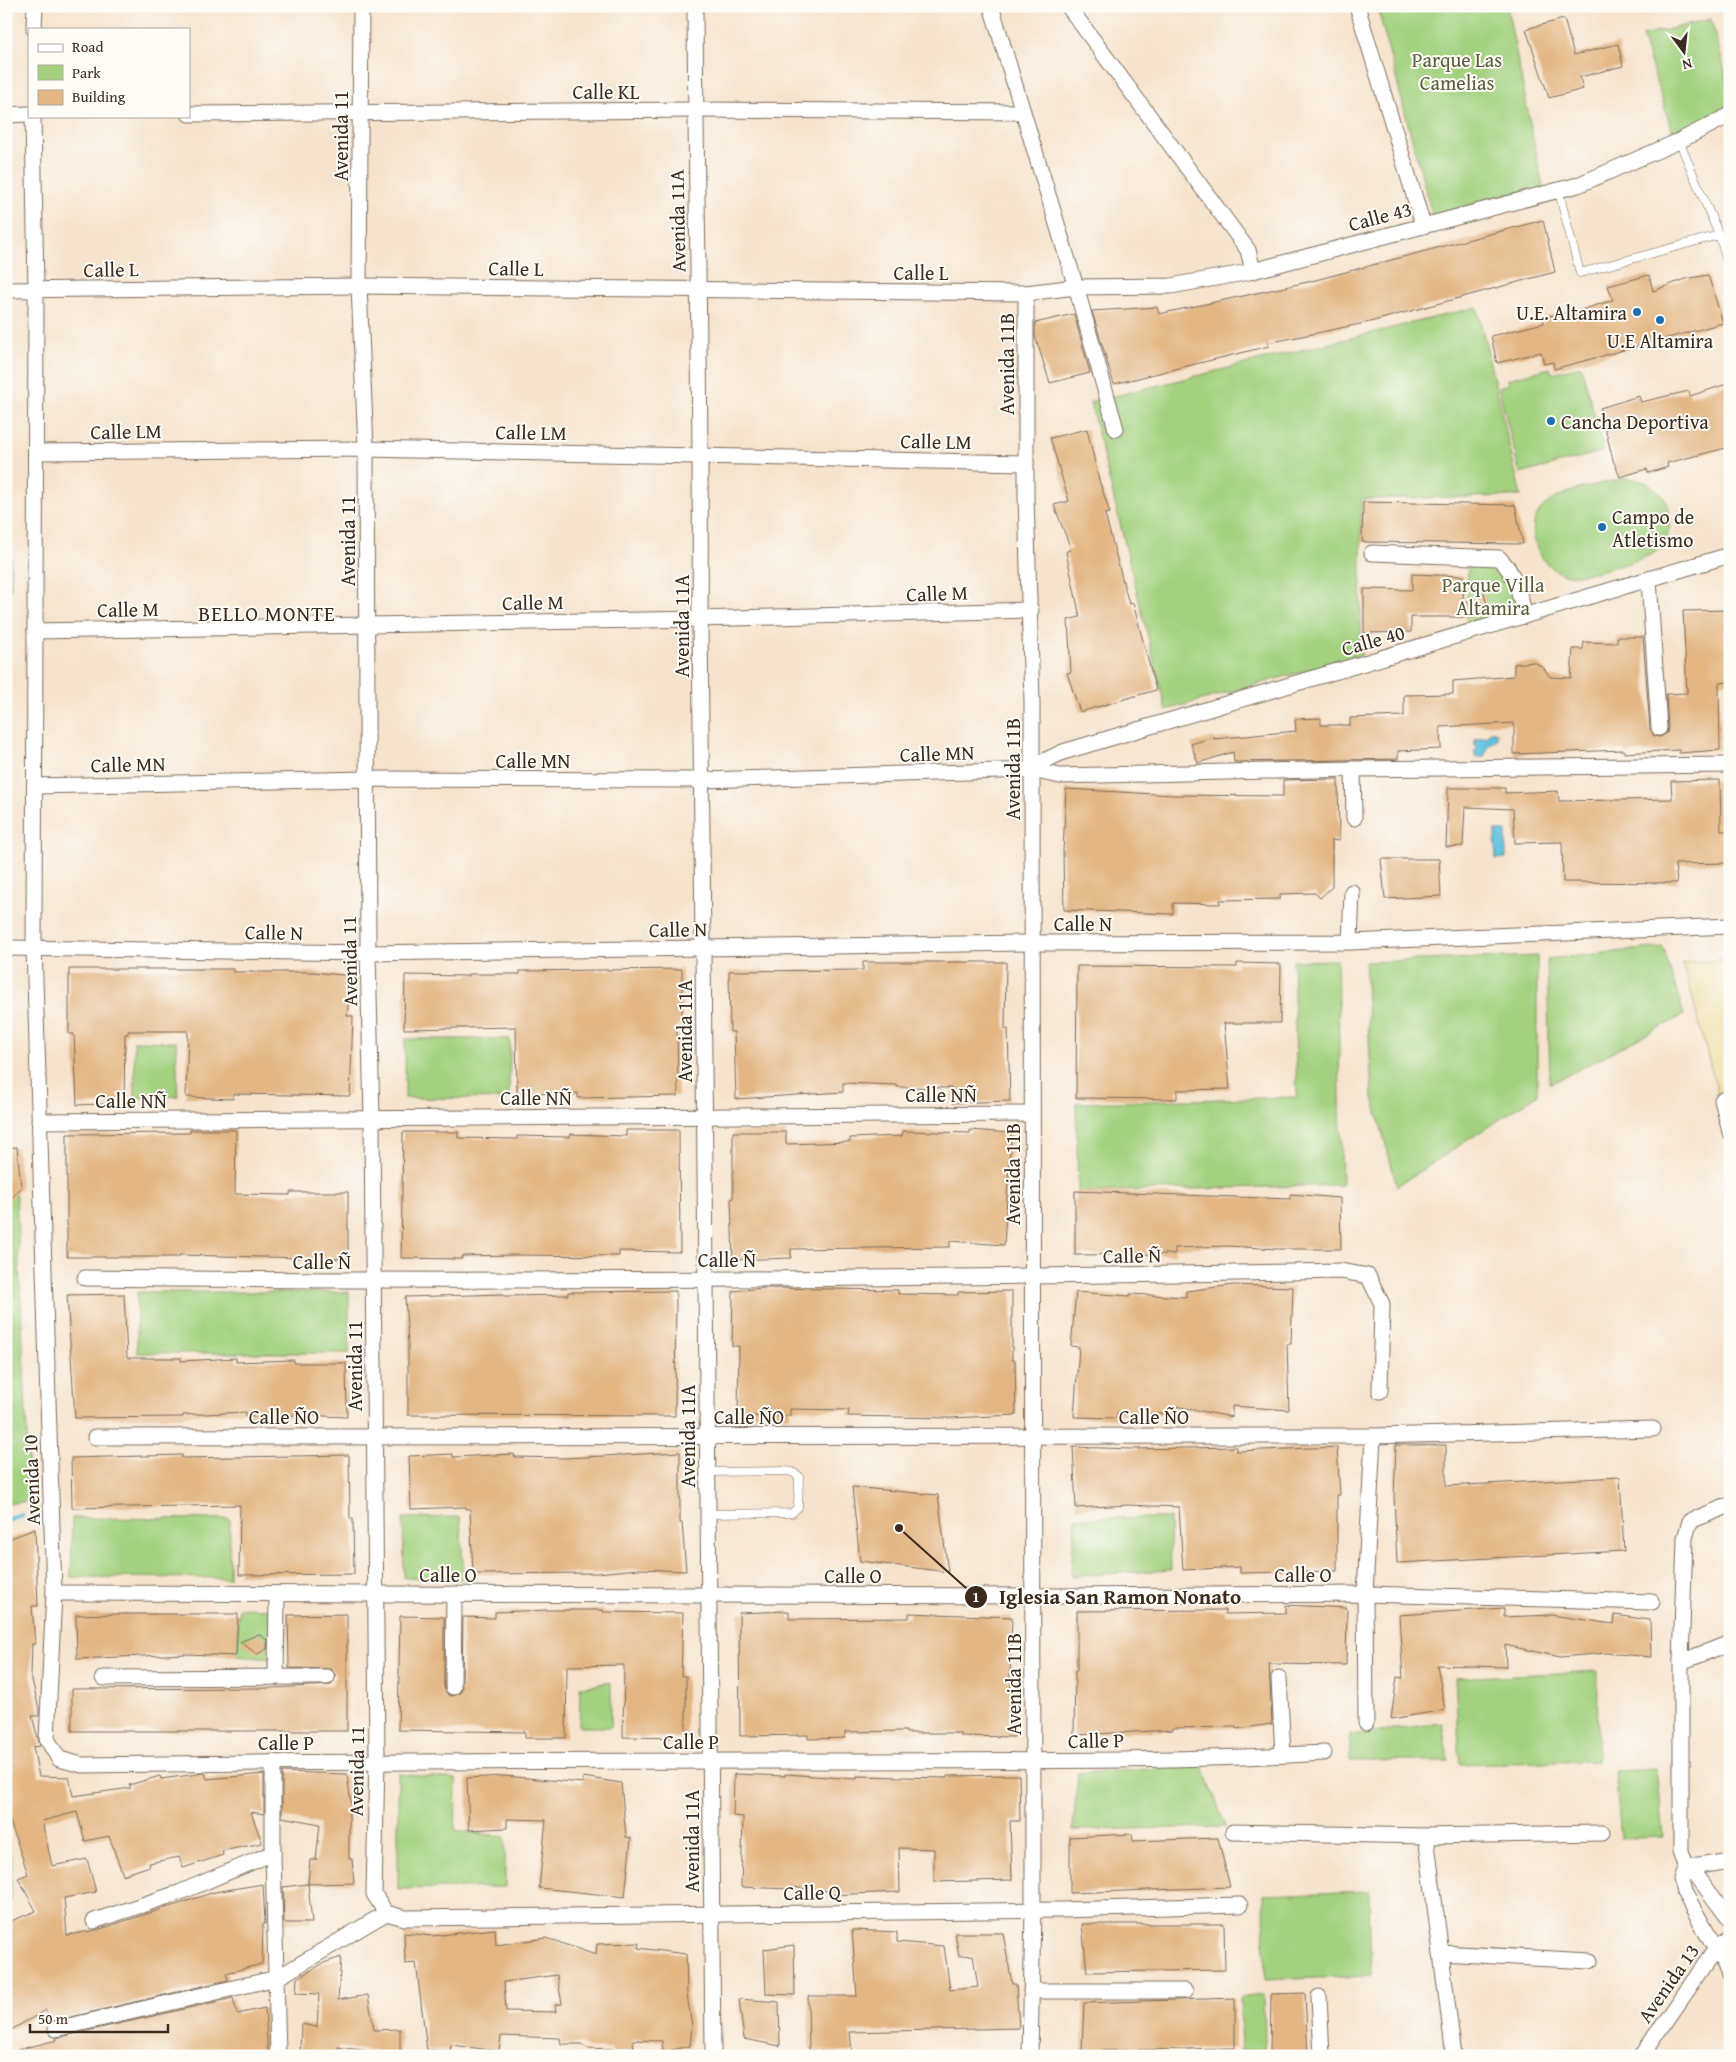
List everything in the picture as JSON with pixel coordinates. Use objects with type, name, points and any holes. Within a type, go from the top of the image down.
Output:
[{"type":"street","points":[[34,28],[35,6]]},
{"type":"street","name":"Avenida 11","points":[[361,6],[359,286],[366,449],[369,779],[368,953],[372,1118],[376,1594],[377,1762],[374,1894],[386,1913]]},
{"type":"street","name":"Avenida 11A","points":[[695,6],[697,290],[702,455],[700,619],[703,780],[712,2056]]},
{"type":"street","points":[[991,6],[1076,287],[1116,429]]},
{"type":"street","points":[[1068,6],[1248,250],[1254,271]]},
{"type":"street","points":[[1357,6],[1423,225]]},
{"type":"street","name":"Calle KL","points":[[190,114],[696,110],[1023,112]]},
{"type":"street","points":[[6,115],[28,114]]},
{"type":"street","name":"Calle 43","points":[[1026,293],[1076,287],[1171,286],[1254,271],[1578,185],[1679,141],[1730,115]]},
{"type":"street","name":"Avenida 10","points":[[33,118],[36,290],[34,947],[54,1594],[47,1739],[59,1760]]},
{"type":"street","name":"Calle L","points":[[6,290],[359,286],[1026,293]]},
{"type":"street","name":"Avenida 11B","points":[[1026,293],[1026,463],[1031,610],[1032,943],[1033,1910],[1030,2056]]},
{"type":"street","name":"Calle LM","points":[[36,452],[366,449],[1026,463]]},
{"type":"street","points":[[1372,553],[1499,558],[1508,567],[1514,580],[1525,616]]},
{"type":"street","name":"Calle 40","points":[[1031,770],[1063,752],[1730,555]]},
{"type":"street","points":[[1649,580],[1660,728]]},
{"type":"street","name":"Calle M","points":[[35,631],[700,619],[1031,610]]},
{"type":"street","name":"Calle MN","points":[[35,786],[369,779],[703,780],[1031,770],[1060,776],[1353,769],[1730,765]]},
{"type":"street","points":[[1353,769],[1354,818]]},
{"type":"street","points":[[1350,942],[1352,892]]},
{"type":"street","name":"Calle N","points":[[6,948],[368,953],[1032,943],[1350,942],[1730,926]]},
{"type":"street","points":[[1730,1086],[1726,1099],[1730,1132]]},
{"type":"street","name":"Calle NÑ","points":[[40,1121],[1032,1114]]},
{"type":"street","name":"Calle Ñ","points":[[85,1278],[373,1281],[1032,1276],[1341,1271],[1368,1276],[1382,1304],[1380,1391]]},
{"type":"street","name":"Calle ÑO","points":[[94,1437],[1374,1436],[1653,1429]]},
{"type":"street","points":[[1366,1723],[1365,1594],[1374,1436]]},
{"type":"street","points":[[1730,1505],[1690,1521],[1687,1529],[1685,1538],[1681,1662],[1681,1851],[1686,1866],[1697,1876],[1730,1920]]},
{"type":"street","name":"Calle O","points":[[54,1594],[1033,1596],[1365,1594],[1652,1602]]},
{"type":"street","points":[[276,1677],[277,1594]]},
{"type":"street","points":[[453,1687],[454,1594]]},
{"type":"street","points":[[1681,1662],[1730,1643]]},
{"type":"street","points":[[103,1678],[327,1677]]},
{"type":"street","points":[[1279,1678],[1283,1755]]},
{"type":"street","name":"Calle P","points":[[59,1760],[82,1766],[273,1762],[1228,1758],[1324,1753]]},
{"type":"street","points":[[273,1762],[273,1853],[278,2056]]},
{"type":"street","points":[[1233,1832],[1426,1836],[1602,1833]]},
{"type":"street","points":[[1426,1836],[1454,2056]]},
{"type":"street","points":[[94,1921],[181,1892],[273,1853]]},
{"type":"street","points":[[1686,1866],[1730,1861]]},
{"type":"street","points":[[1686,1866],[1682,1879],[1684,1892],[1730,1974]]},
{"type":"street","name":"Calle Q","points":[[386,1913],[405,1918],[1033,1910],[1240,1905]]},
{"type":"street","points":[[56,2029],[277,1978],[386,1913]]},
{"type":"street","name":"Avenida 13","points":[[1642,2056],[1715,1950],[1730,1936]]},
{"type":"street","points":[[1441,1953],[1590,1961]]},
{"type":"street","points":[[1031,1991],[1185,1991]]},
{"type":"street","points":[[1319,1997],[1322,2056]]},
{"type":"lane","points":[[1679,141],[1718,235],[1730,271]]},
{"type":"lane","points":[[1558,189],[1580,273],[1718,235]]},
{"type":"lane","points":[[708,1472],[785,1471],[799,1476],[798,1507],[792,1513],[708,1514]]},
{"type":"green space","name":"Parque Las Camelias","points":[[1377,6],[1507,6],[1544,193],[1434,222]]},
{"type":"green space","points":[[1711,19],[1730,91],[1730,108],[1673,134],[1642,36]]},
{"type":"green space","points":[[1477,307],[1521,496],[1361,499],[1361,655],[1166,710],[1090,402]]},
{"type":"green space","name":"Cancha Deportiva","points":[[1581,366],[1604,451],[1520,474],[1498,387],[1509,384],[1508,379],[1550,368],[1552,373]]},
{"type":"green space","points":[[6,459],[9,459],[11,588],[6,588]]},
{"type":"green space","name":"Campo de Atletismo","points":[[1625,478],[1647,483],[1664,498],[1670,522],[1669,531],[1662,545],[1651,555],[1595,572],[1577,575],[1564,574],[1553,569],[1544,561],[1534,538],[1534,526],[1537,515],[1553,499],[1573,491]]},
{"type":"green space","name":"Parque Villa Altamira","points":[[1468,566],[1511,566],[1526,613],[1466,631]]},
{"type":"green space","points":[[1663,947],[1684,1015],[1550,1084],[1547,959]]},
{"type":"green space","points":[[1537,956],[1537,1095],[1397,1186],[1372,1094],[1365,962]]},
{"type":"green space","points":[[1337,960],[1342,1185],[1078,1192],[1076,1103],[1297,1097],[1293,961]]},
{"type":"green space","points":[[405,1039],[510,1039],[509,1099],[405,1098]]},
{"type":"green space","points":[[134,1041],[176,1042],[178,1096],[135,1098]]},
{"type":"green space","points":[[16,1194],[30,1501],[6,1504],[6,1195]]},
{"type":"green space","points":[[137,1292],[349,1292],[349,1353],[137,1353]]},
{"type":"green space","points":[[460,1517],[464,1579],[404,1578],[403,1518]]},
{"type":"green space","points":[[72,1518],[230,1519],[229,1578],[71,1577]]},
{"type":"green space","points":[[1075,1518],[1170,1518],[1171,1570],[1071,1576]]},
{"type":"green space","points":[[239,1608],[272,1609],[272,1659],[236,1656]]},
{"type":"green space","points":[[1598,1671],[1597,1761],[1460,1764],[1455,1678]]},
{"type":"green space","points":[[611,1682],[611,1727],[579,1727],[580,1687]]},
{"type":"green space","points":[[1442,1723],[1448,1761],[1350,1761],[1350,1735]]},
{"type":"green space","points":[[1203,1766],[1226,1827],[1073,1830],[1078,1773]]},
{"type":"green space","points":[[1656,1769],[1663,1837],[1621,1839],[1615,1771]]},
{"type":"green space","points":[[398,1774],[456,1779],[455,1830],[505,1837],[505,1887],[398,1889]]},
{"type":"green space","points":[[7,1830],[12,1863],[11,1900],[6,1902]]},
{"type":"green space","points":[[1369,1891],[1371,1976],[1265,1980],[1264,1895]]},
{"type":"green space","points":[[1263,1995],[1264,2049],[1242,2051],[1240,1998]]},
{"type":"sand","points":[[1730,959],[1730,1081],[1719,1098],[1683,963]]},
{"type":"water","points":[[1491,731],[1497,733],[1497,739],[1489,745],[1484,757],[1476,757],[1474,753],[1477,747],[1475,739],[1486,737]]},
{"type":"water","points":[[1495,831],[1506,831],[1506,858],[1496,859]]},
{"type":"building","points":[[1564,19],[1574,55],[1618,44],[1623,66],[1580,77],[1583,89],[1549,98],[1526,29]]},
{"type":"building","points":[[1543,220],[1555,272],[1370,322],[1268,343],[1269,346],[1114,384],[1092,311],[1157,307],[1159,314],[1308,282]]},
{"type":"building","name":"U.E Altamira","points":[[1649,275],[1653,291],[1685,279],[1708,275],[1723,323],[1554,369],[1553,362],[1544,364],[1541,352],[1497,363],[1491,336],[1544,323],[1543,317],[1581,310],[1613,300],[1608,286]]},
{"type":"building","points":[[1074,314],[1090,373],[1050,383],[1035,336],[1035,323]]},
{"type":"building","points":[[1730,383],[1730,447],[1667,463],[1668,467],[1648,473],[1647,469],[1620,477],[1613,460],[1600,408],[1639,396],[1641,402],[1689,391],[1690,396]]},
{"type":"building","points":[[1087,429],[1099,480],[1110,513],[1105,514],[1129,604],[1133,603],[1156,690],[1080,712],[1067,673],[1071,672],[1068,620],[1080,617],[1066,552],[1071,549],[1054,505],[1069,501],[1050,438]]},
{"type":"building","points":[[1363,502],[1515,505],[1523,544],[1362,542]]},
{"type":"building","points":[[1412,574],[1464,576],[1463,603],[1484,593],[1488,609],[1471,617],[1411,617],[1411,632],[1364,633],[1364,589],[1412,590]]},
{"type":"building","points":[[1730,610],[1730,682],[1719,683],[1720,750],[1679,753],[1679,750],[1624,753],[1624,750],[1514,754],[1514,723],[1440,727],[1441,749],[1398,751],[1398,759],[1234,762],[1233,752],[1198,763],[1191,744],[1214,737],[1214,739],[1296,731],[1295,719],[1321,718],[1321,725],[1350,725],[1350,718],[1404,716],[1404,695],[1453,694],[1453,681],[1514,676],[1514,664],[1534,662],[1543,667],[1550,677],[1571,678],[1573,649],[1583,649],[1584,642],[1617,643],[1617,637],[1643,637],[1650,729],[1654,736],[1660,737],[1667,733],[1668,728],[1666,694],[1687,693],[1683,611]]},
{"type":"building","points":[[1338,779],[1339,841],[1332,840],[1332,887],[1320,898],[1315,893],[1280,894],[1280,899],[1220,900],[1220,904],[1173,903],[1173,914],[1064,910],[1063,852],[1066,789],[1173,795],[1283,796],[1283,780]]},
{"type":"building","points":[[1720,780],[1721,831],[1730,831],[1730,863],[1675,864],[1677,883],[1563,882],[1562,842],[1515,843],[1513,809],[1465,807],[1463,846],[1446,847],[1448,788],[1505,788],[1505,793],[1558,791],[1559,801],[1672,799],[1671,781]]},
{"type":"building","points":[[1381,859],[1439,859],[1441,896],[1385,899]]},
{"type":"building","points":[[863,962],[1006,962],[1005,1029],[1008,1029],[1010,1101],[952,1103],[952,1088],[897,1087],[897,1085],[843,1083],[843,1092],[736,1099],[734,1032],[730,1032],[729,971],[863,970]]},
{"type":"building","points":[[1237,963],[1281,964],[1280,1023],[1224,1023],[1230,1089],[1177,1090],[1177,1099],[1076,1098],[1077,966],[1237,967]]},
{"type":"building","points":[[69,969],[233,969],[233,972],[314,972],[351,976],[347,1016],[353,1016],[350,1096],[233,1094],[233,1099],[186,1097],[188,1031],[128,1031],[128,1034],[125,1034],[124,1103],[77,1105],[74,1034],[69,1034]]},
{"type":"building","points":[[682,969],[682,1025],[677,1025],[678,1096],[578,1098],[578,1093],[517,1094],[516,1027],[404,1029],[405,975],[468,976],[468,974],[520,974],[520,971]]},
{"type":"building","points":[[190,1130],[236,1130],[235,1194],[290,1195],[290,1192],[348,1192],[348,1259],[179,1255],[179,1257],[67,1257],[67,1134],[190,1133]]},
{"type":"building","points":[[626,1130],[679,1130],[680,1252],[619,1251],[619,1256],[513,1255],[462,1256],[462,1259],[401,1258],[403,1132],[458,1132],[458,1138],[517,1139],[517,1136],[570,1137],[570,1134],[626,1136]]},
{"type":"building","points":[[970,1130],[1011,1133],[1004,1245],[950,1241],[950,1247],[791,1249],[791,1258],[733,1260],[731,1199],[733,1198],[733,1132],[786,1132],[786,1144],[850,1142],[850,1138],[902,1136],[903,1131],[970,1133]]},
{"type":"building","points":[[17,1147],[21,1188],[6,1204],[6,1148]]},
{"type":"building","points":[[1075,1191],[1290,1199],[1290,1194],[1340,1198],[1341,1249],[1278,1249],[1227,1246],[1175,1248],[1175,1254],[1075,1255]]},
{"type":"building","points":[[1233,1285],[1293,1287],[1291,1344],[1287,1344],[1289,1410],[1232,1406],[1232,1417],[1175,1406],[1175,1414],[1117,1413],[1117,1418],[1074,1417],[1079,1347],[1071,1346],[1076,1292],[1130,1296],[1130,1294],[1186,1297],[1186,1291]]},
{"type":"building","points":[[764,1288],[898,1290],[898,1294],[958,1295],[958,1292],[1012,1291],[1012,1360],[1015,1360],[1016,1415],[950,1418],[848,1416],[849,1410],[790,1409],[790,1416],[738,1416],[739,1346],[732,1346],[733,1291]]},
{"type":"building","points":[[676,1291],[675,1416],[408,1415],[408,1344],[405,1297],[504,1294],[504,1296],[568,1295],[568,1292]]},
{"type":"building","points":[[124,1294],[127,1358],[181,1358],[181,1361],[236,1358],[236,1362],[294,1360],[294,1363],[346,1363],[347,1417],[300,1415],[246,1417],[246,1412],[183,1415],[183,1417],[75,1418],[67,1295]]},
{"type":"building","points":[[1396,1445],[1446,1445],[1446,1486],[1620,1477],[1624,1551],[1397,1563],[1394,1496]]},
{"type":"building","points":[[1073,1447],[1133,1449],[1236,1447],[1236,1451],[1337,1447],[1340,1495],[1337,1495],[1337,1571],[1240,1573],[1240,1567],[1183,1570],[1179,1507],[1128,1505],[1076,1508]]},
{"type":"building","points":[[680,1452],[680,1523],[682,1523],[686,1571],[639,1569],[597,1573],[473,1574],[470,1509],[466,1509],[466,1507],[411,1509],[409,1456],[453,1454],[453,1457],[514,1454],[515,1457],[565,1458]]},
{"type":"building","points":[[182,1455],[182,1458],[349,1455],[350,1519],[353,1519],[354,1574],[239,1575],[240,1505],[72,1508],[71,1458]]},
{"type":"building","points":[[852,1487],[938,1495],[948,1572],[860,1561]]},
{"type":"building","points":[[35,1529],[38,1606],[32,1606],[35,1644],[32,1644],[31,1676],[39,1709],[39,1716],[32,1716],[40,1746],[33,1747],[39,1776],[69,1777],[73,1796],[131,1788],[129,1785],[160,1776],[161,1779],[205,1773],[207,1779],[264,1774],[264,1814],[251,1812],[262,1843],[222,1851],[223,1855],[183,1868],[179,1857],[149,1863],[150,1866],[123,1875],[109,1836],[85,1841],[77,1812],[42,1821],[52,1866],[87,1859],[96,1892],[64,1898],[67,1935],[97,1930],[215,1892],[263,1884],[265,1924],[263,1924],[262,1964],[226,1973],[228,1980],[50,2022],[46,2010],[11,2030],[6,2018],[6,1923],[36,1911],[18,1878],[28,1874],[9,1819],[8,1801],[6,1801],[6,1540]]},
{"type":"building","points":[[1286,1605],[1347,1608],[1346,1665],[1269,1664],[1272,1724],[1236,1729],[1236,1727],[1173,1728],[1173,1730],[1074,1735],[1077,1611],[1225,1610],[1225,1614],[1286,1613]]},
{"type":"building","points":[[1504,1608],[1504,1617],[1551,1615],[1614,1624],[1615,1615],[1650,1620],[1651,1657],[1607,1653],[1560,1657],[1505,1645],[1506,1667],[1437,1665],[1445,1710],[1391,1719],[1397,1677],[1403,1678],[1399,1615]]},
{"type":"building","points":[[548,1610],[683,1613],[681,1676],[686,1676],[686,1738],[623,1737],[624,1665],[567,1666],[566,1738],[525,1738],[525,1732],[398,1730],[400,1616],[444,1617],[444,1687],[448,1695],[453,1696],[461,1692],[462,1687],[463,1617],[495,1618],[495,1612]]},
{"type":"building","points":[[789,1611],[789,1619],[909,1618],[909,1613],[1012,1617],[1010,1675],[1014,1737],[960,1736],[960,1733],[906,1733],[906,1731],[845,1732],[845,1738],[808,1739],[808,1735],[740,1736],[739,1613]]},
{"type":"building","points":[[238,1614],[236,1656],[186,1654],[77,1659],[76,1615]]},
{"type":"building","points":[[347,1614],[347,1731],[72,1731],[72,1689],[271,1688],[331,1685],[336,1676],[331,1669],[289,1668],[288,1615]]},
{"type":"building","points":[[259,1634],[267,1640],[267,1649],[257,1654],[240,1642]]},
{"type":"building","points":[[282,1772],[347,1774],[352,1812],[349,1812],[349,1859],[352,1859],[354,1883],[308,1884],[310,1860],[316,1860],[320,1824],[282,1817]]},
{"type":"building","points":[[734,1774],[785,1776],[785,1774],[857,1779],[857,1776],[947,1778],[947,1776],[1019,1775],[1020,1821],[1010,1821],[1012,1880],[934,1882],[934,1849],[899,1848],[900,1892],[828,1895],[828,1891],[790,1887],[790,1889],[741,1887],[743,1817],[733,1816]]},
{"type":"building","points":[[504,1776],[583,1783],[583,1777],[621,1783],[626,1837],[631,1838],[625,1897],[539,1888],[546,1820],[507,1819],[507,1828],[469,1830],[467,1778]]},
{"type":"building","points":[[1132,1834],[1133,1841],[1218,1838],[1230,1887],[1070,1893],[1070,1837]]},
{"type":"building","points":[[308,1884],[312,1923],[284,1923],[283,1887]]},
{"type":"building","points":[[1082,1924],[1224,1924],[1225,1970],[1087,1972]]},
{"type":"building","points":[[495,1929],[496,1945],[546,1938],[596,1955],[597,1944],[639,1943],[638,1948],[686,1954],[687,1995],[692,2026],[690,2046],[663,2052],[662,2041],[633,2040],[634,2051],[612,2053],[612,2049],[587,2048],[581,2044],[561,2044],[560,2038],[501,2036],[499,2051],[451,2045],[450,2051],[427,2050],[416,1963],[405,1964],[404,1933],[432,1936]],"holes":[[[557,1975],[562,2004],[555,2005],[556,2012],[506,2011],[504,1982]]]},
{"type":"building","points":[[852,1930],[897,1932],[897,1942],[944,1946],[950,1990],[978,1987],[973,1955],[959,1956],[955,1933],[1003,1933],[1012,1984],[1016,1984],[1019,2028],[850,2032],[852,2053],[809,2050],[808,1996],[857,1996]]},
{"type":"building","points":[[794,1945],[795,1995],[766,1994],[764,1949]]},
{"type":"building","points":[[341,1957],[338,2000],[368,1995],[374,2030],[400,2029],[400,2055],[338,2047],[337,2056],[300,2056],[301,2024],[317,2027],[319,1994],[296,1993],[297,1978],[324,1963]]},
{"type":"building","points":[[1305,1993],[1308,2056],[1270,2056],[1271,1994]]},
{"type":"building","points":[[233,1998],[237,2014],[265,2008],[268,2056],[17,2056],[17,2050],[57,2040],[56,2038]]},
{"type":"building","points":[[1235,1998],[1235,2048],[1082,2051],[1084,2003]]},
{"type":"building","points":[[739,1999],[779,2002],[780,2046],[744,2039]]},
{"type":"waterway","points":[[6,1521],[21,1515]]},
{"type":"place","name":"U.E. Altamira","points":[[1637,312]]},
{"type":"place","name":"U.E Altamira","points":[[1660,320]]},
{"type":"place","name":"Cancha Deportiva","points":[[1551,421]]},
{"type":"place","name":"Campo de Atletismo","points":[[1602,527]]},
{"type":"place","name":"Iglesia San Ramon Nonato","points":[[899,1528]]},
{"type":"district","name":"BELLO MONTE","points":[[267,613]]}]
